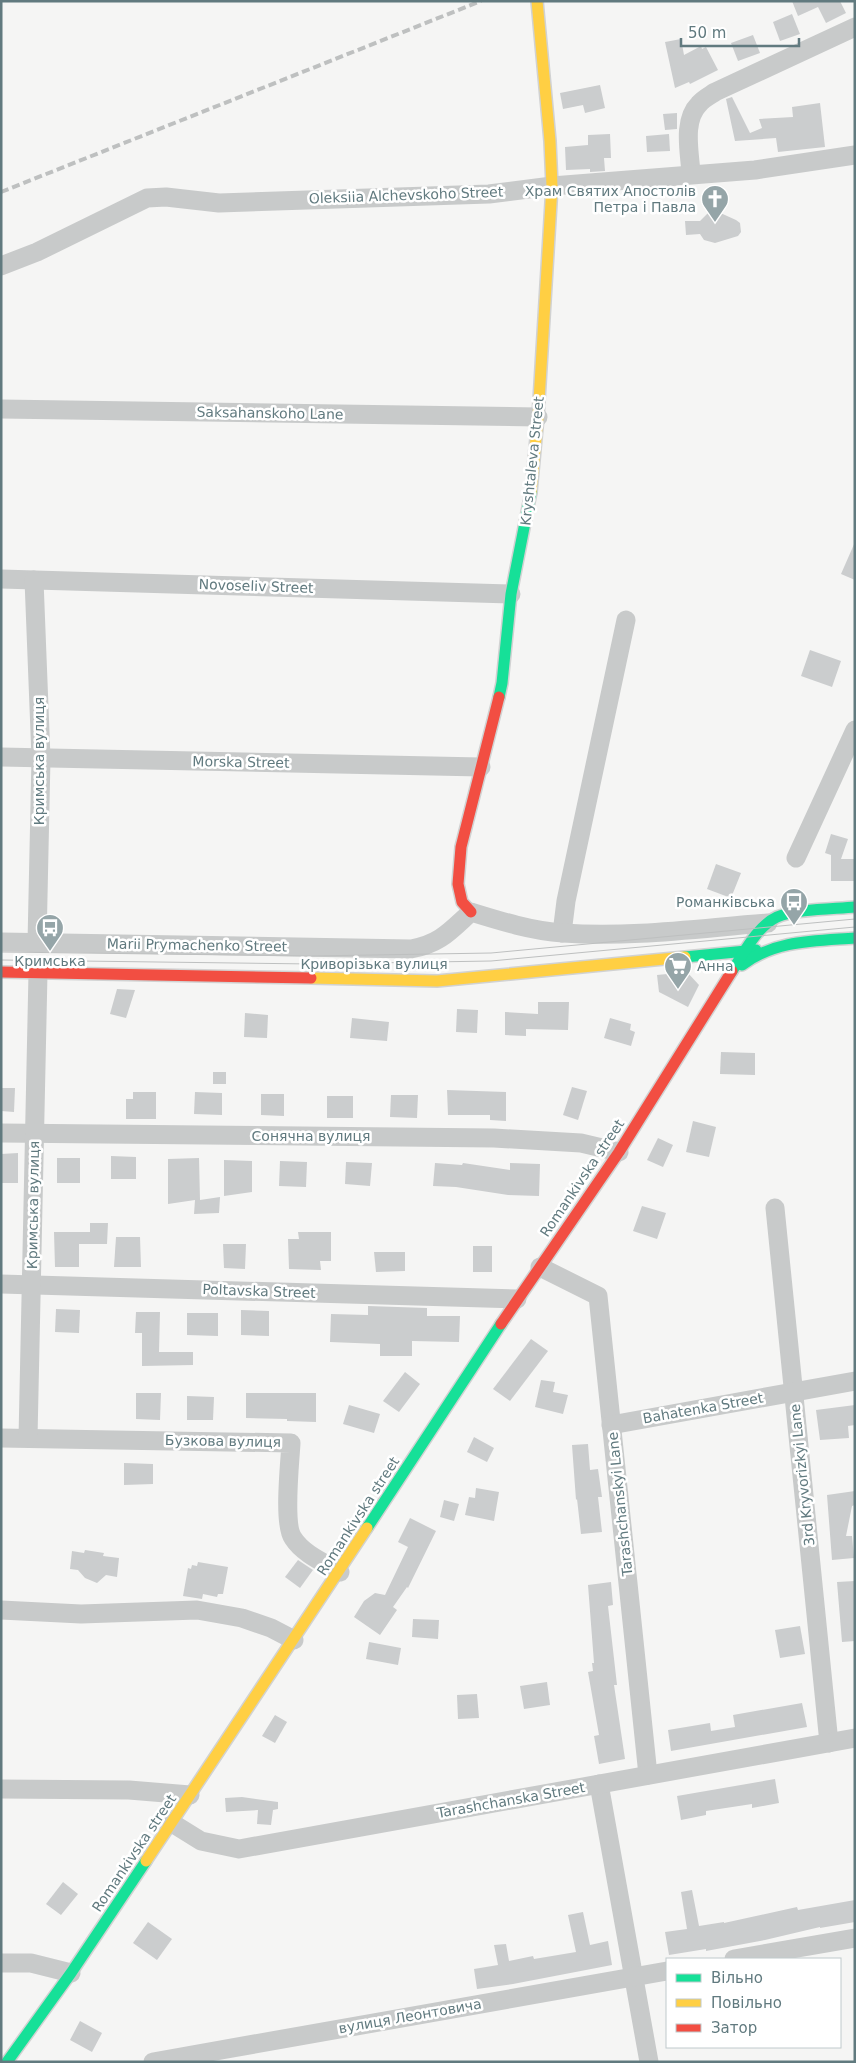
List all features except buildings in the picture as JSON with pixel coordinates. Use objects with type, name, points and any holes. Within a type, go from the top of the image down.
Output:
[{"type":"street","name":"Kryshtaleva Street","points":[[471,912],[462,902],[458,884],[461,847],[502,683],[511,594],[530,506],[538,417],[552,186],[550,142],[537,1]]},
{"type":"street","points":[[691,174],[688,134],[690,116],[698,104],[715,92],[855,27]]},
{"type":"street","name":"Oleksiia Alchevskoho Street","points":[[1,266],[37,252],[147,198],[166,197],[219,203],[489,194],[552,186],[755,170],[855,155]]},
{"type":"street","name":"Saksahanskoho Lane","points":[[1,409],[538,417]]},
{"type":"street","name":"Novoseliv Street","points":[[1,579],[511,594]]},
{"type":"street","name":"Кримська вулиця","points":[[34,580],[41,758],[37,943]]},
{"type":"street","points":[[562,933],[566,901],[626,620]]},
{"type":"street","points":[[796,858],[855,730]]},
{"type":"street","name":"Morska Street","points":[[1,757],[481,767]]},
{"type":"street","points":[[725,981],[755,937],[768,923],[777,917],[792,913],[855,907]]},
{"type":"street","points":[[471,912],[498,921],[562,933],[630,934],[768,923]]},
{"type":"street","name":"Marii Prymachenko Street","points":[[1,942],[411,948],[428,946],[446,935],[471,912]]},
{"type":"street","name":"Криворізька вулиця","points":[[1,972],[437,981],[745,952],[855,938]]},
{"type":"street","points":[[725,981],[750,958],[769,948]]},
{"type":"street","name":"Кримська вулиця","points":[[28,1438],[38,973]]},
{"type":"street","name":"Romankivska street","points":[[7,2062],[71,1972],[172,1823],[340,1572],[517,1299],[619,1152],[725,981]]},
{"type":"street","name":"Сонячна вулиця","points":[[1,1133],[494,1138],[581,1143],[619,1152]]},
{"type":"street","name":"3rd Kryvorizkyi Lane","points":[[775,1208],[829,1743]]},
{"type":"street","name":"Tarashchanskyi Lane","points":[[540,1267],[598,1296],[648,1775]]},
{"type":"street","name":"Poltavska Street","points":[[1,1284],[517,1299]]},
{"type":"street","name":"Bahatenka Street","points":[[611,1425],[855,1381]]},
{"type":"street","name":"Бузкова вулиця","points":[[1,1438],[291,1443],[288,1516],[292,1538],[308,1553],[340,1572]]},
{"type":"street","points":[[1,1610],[81,1614],[197,1610],[242,1618],[271,1628],[294,1640]]},
{"type":"street","name":"Tarashchanska Street","points":[[172,1823],[201,1841],[239,1849],[855,1738]]},
{"type":"street","points":[[600,1784],[649,2062]]},
{"type":"street","points":[[1,1789],[129,1790],[190,1795]]},
{"type":"street","points":[[740,1958],[855,1938]]},
{"type":"street","points":[[1,1963],[31,1963],[71,1972]]},
{"type":"street","name":"вулиця Леонтовича","points":[[153,2062],[666,1971]]},
{"type":"tram line","points":[[1,952],[312,956],[491,953],[855,919]]},
{"type":"tram line","points":[[1,960],[312,964],[491,961],[855,927]]},
{"type":"railway","points":[[1,192],[481,1]]},
{"type":"traffic: fast","points":[[499,697],[511,594],[531,492]]},
{"type":"traffic: fast","points":[[732,971],[757,933],[777,917],[804,911],[855,907]]},
{"type":"traffic: fast","points":[[742,965],[755,957],[782,946],[810,941],[855,938]]},
{"type":"traffic: fast","points":[[685,957],[756,950]]},
{"type":"traffic: fast","points":[[367,1528],[501,1324]]},
{"type":"traffic: fast","points":[[7,2062],[71,1973],[146,1861]]},
{"type":"traffic: slow","points":[[531,492],[538,417],[552,186],[550,141],[537,1]]},
{"type":"traffic: slow","points":[[311,978],[437,981],[685,957]]},
{"type":"traffic: slow","points":[[146,1861],[367,1528]]},
{"type":"traffic: jam","points":[[471,912],[462,902],[458,884],[461,847],[499,697]]},
{"type":"traffic: jam","points":[[501,1324],[619,1152],[732,971]]},
{"type":"traffic: jam","points":[[1,972],[311,978]]},
{"type":"place","name":"Храм Святих Апостолів Петра і Павла","points":[[715,223]]},
{"type":"place","name":"Романківська","points":[[794,926]]},
{"type":"place","name":"Кримська","points":[[50,952]]},
{"type":"place","name":"Анна","points":[[678,990]]}]
